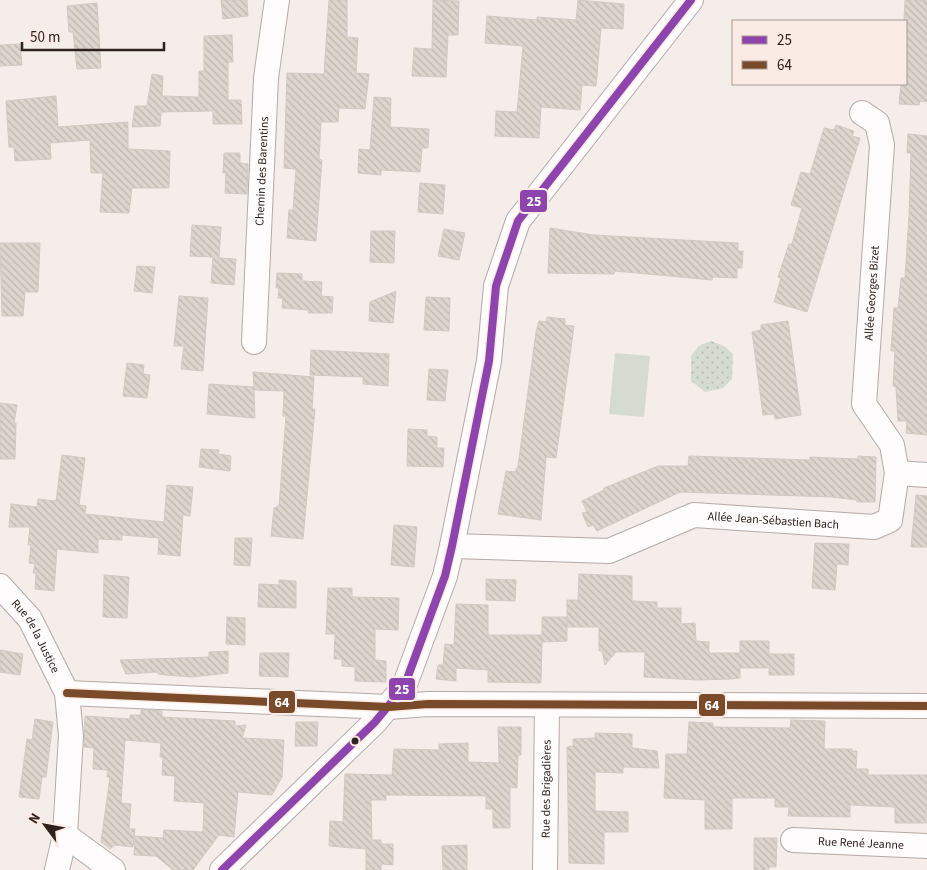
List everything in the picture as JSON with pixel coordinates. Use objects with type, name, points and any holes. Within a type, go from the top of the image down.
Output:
[{"type":"street","name":"Chemin des Barentins","points":[[254,342],[266,78],[277,0]]},
{"type":"street","points":[[222,870],[390,707],[404,687],[445,576],[489,361],[496,286],[518,220],[691,0]]},
{"type":"street","name":"Allée Georges Bizet","points":[[862,113],[877,123],[882,145],[864,404],[892,445],[897,473],[890,520]]},
{"type":"street","points":[[897,473],[927,475]]},
{"type":"street","name":"Allée Jean-Sébastien Bach","points":[[452,546],[609,551],[694,515],[874,527],[890,520]]},
{"type":"street","name":"Rue de la Justice","points":[[0,586],[30,619],[67,693],[71,736],[65,835],[57,870]]},
{"type":"street","points":[[67,693],[390,707],[428,704],[547,706],[927,706]]},
{"type":"street","name":"Rue des Brigadières","points":[[545,870],[547,706]]},
{"type":"street","points":[[65,835],[113,870]]},
{"type":"street","name":"Rue René Jeanne","points":[[793,840],[927,846]]},
{"type":"shaded area","points":[[711,341],[724,346],[733,354],[732,379],[723,388],[705,392],[691,381],[691,356],[700,345]]},
{"type":"shaded area","points":[[615,353],[650,356],[644,417],[609,414]]},
{"type":"building","points":[[221,0],[247,0],[248,16],[223,19]]},
{"type":"building","points":[[329,0],[347,0],[347,37],[358,38],[356,73],[369,74],[365,109],[339,108],[338,122],[321,122],[319,159],[322,160],[316,241],[287,238],[289,210],[293,210],[296,169],[284,168],[287,73],[324,74]]},
{"type":"building","points":[[433,0],[459,1],[458,35],[448,35],[446,77],[412,76],[414,48],[432,49]]},
{"type":"building","points":[[578,0],[624,4],[623,29],[601,28],[596,86],[582,85],[580,110],[541,107],[539,138],[495,136],[496,111],[517,112],[523,46],[485,43],[487,16],[537,20],[537,17],[576,20]]},
{"type":"building","points":[[905,0],[927,0],[927,102],[920,101],[919,105],[899,104],[901,85],[907,85],[907,20],[904,20]]},
{"type":"building","points":[[97,3],[101,68],[77,69],[73,32],[69,32],[67,6]]},
{"type":"building","points":[[232,35],[233,62],[228,62],[228,100],[241,100],[242,124],[213,124],[213,111],[161,112],[160,126],[132,127],[135,106],[147,106],[152,74],[163,76],[162,96],[199,97],[199,71],[204,71],[204,36]]},
{"type":"building","points":[[20,44],[22,65],[0,66],[0,45]]},
{"type":"building","points":[[56,96],[58,127],[128,122],[128,149],[170,151],[169,188],[132,188],[129,213],[100,212],[103,173],[91,173],[90,140],[50,143],[51,159],[15,161],[14,147],[9,147],[6,101]]},
{"type":"building","points":[[374,97],[391,98],[390,127],[429,129],[428,148],[422,148],[420,172],[381,170],[381,175],[358,173],[359,149],[370,150]]},
{"type":"building","points":[[836,125],[854,131],[852,136],[860,138],[807,312],[774,302],[781,278],[778,277],[789,244],[792,244],[802,208],[791,205],[801,172],[810,174],[824,128],[834,130]]},
{"type":"building","points":[[908,134],[927,136],[927,435],[906,433],[907,421],[898,421],[896,387],[893,386],[895,351],[891,351],[894,308],[898,308],[901,278],[905,278],[909,216],[911,153],[907,153]]},
{"type":"building","points":[[224,153],[240,153],[240,163],[248,164],[247,194],[225,193]]},
{"type":"building","points":[[420,183],[445,185],[443,214],[418,212]]},
{"type":"building","points":[[192,225],[221,227],[219,258],[236,259],[234,285],[211,283],[213,257],[190,256]]},
{"type":"building","points":[[550,228],[594,235],[738,243],[738,251],[743,251],[742,268],[737,268],[737,278],[713,277],[712,280],[615,271],[614,274],[548,273]]},
{"type":"building","points":[[444,229],[465,233],[459,260],[438,256]]},
{"type":"building","points":[[371,231],[395,231],[394,263],[370,262]]},
{"type":"building","points":[[0,243],[40,243],[38,292],[25,292],[23,316],[2,316]]},
{"type":"building","points":[[137,266],[155,267],[152,293],[134,291]]},
{"type":"building","points":[[277,273],[302,274],[302,281],[322,282],[321,296],[333,297],[332,313],[308,313],[309,310],[282,308],[283,298],[278,298],[279,288],[276,288]]},
{"type":"building","points":[[396,291],[393,323],[369,321],[370,302]]},
{"type":"building","points":[[179,296],[208,298],[203,371],[181,369],[184,346],[174,346]]},
{"type":"building","points":[[426,297],[450,298],[449,331],[424,330]]},
{"type":"building","points":[[547,317],[565,319],[565,325],[574,326],[556,458],[546,457],[541,520],[498,514],[506,471],[515,472],[518,466],[536,332],[539,321],[546,322]]},
{"type":"building","points":[[788,321],[801,415],[775,419],[774,414],[763,415],[752,332],[761,330],[761,325]]},
{"type":"building","points":[[311,350],[389,354],[388,386],[363,384],[363,377],[310,375]]},
{"type":"building","points":[[127,363],[144,365],[143,374],[150,375],[147,398],[123,396]]},
{"type":"building","points":[[429,369],[448,370],[445,401],[427,400]]},
{"type":"building","points":[[253,372],[314,377],[312,409],[315,409],[303,539],[271,536],[274,508],[279,506],[286,416],[283,416],[284,391],[254,390],[255,418],[207,414],[209,384],[254,387]]},
{"type":"building","points":[[0,403],[17,405],[14,423],[16,423],[15,459],[0,459]]},
{"type":"building","points":[[408,429],[427,430],[427,436],[437,437],[437,448],[444,448],[443,467],[407,466]]},
{"type":"building","points":[[201,449],[219,450],[218,454],[231,456],[230,471],[199,467]]},
{"type":"building","points":[[62,455],[85,458],[79,505],[86,506],[85,514],[164,522],[167,485],[193,487],[190,516],[183,515],[180,556],[158,554],[159,538],[122,535],[122,540],[98,539],[98,553],[57,549],[54,591],[35,589],[36,573],[33,573],[35,564],[29,563],[30,527],[9,527],[11,504],[37,507],[38,499],[56,501]]},
{"type":"building","points":[[689,456],[810,460],[810,457],[858,459],[858,456],[876,457],[875,502],[857,502],[857,500],[832,497],[680,492],[597,531],[593,525],[588,527],[582,513],[587,512],[582,501],[604,490],[604,488],[658,466],[688,466]]},
{"type":"building","points":[[916,495],[927,496],[927,547],[911,547]]},
{"type":"building","points":[[394,525],[417,527],[414,567],[391,565]]},
{"type":"building","points":[[235,538],[252,538],[250,566],[234,565]]},
{"type":"building","points":[[815,543],[849,544],[848,565],[837,564],[835,590],[812,588]]},
{"type":"building","points":[[579,574],[632,576],[632,601],[657,602],[657,608],[681,608],[681,624],[695,623],[696,641],[709,642],[709,653],[740,653],[740,641],[769,641],[769,654],[794,654],[794,675],[769,675],[769,668],[740,668],[740,678],[731,679],[697,680],[644,677],[645,652],[616,652],[605,665],[602,651],[599,651],[599,627],[567,627],[567,600],[578,600]]},
{"type":"building","points":[[104,575],[129,577],[127,618],[103,617]]},
{"type":"building","points":[[486,579],[516,580],[515,601],[486,600]]},
{"type":"building","points":[[279,580],[296,581],[296,608],[258,607],[259,584],[279,585]]},
{"type":"building","points":[[328,588],[352,588],[352,597],[399,598],[398,630],[375,629],[375,660],[386,661],[386,682],[355,681],[355,667],[342,666],[342,659],[334,659],[335,634],[326,634]]},
{"type":"building","points":[[456,604],[488,605],[488,635],[542,635],[542,617],[567,617],[567,641],[542,642],[541,683],[488,682],[488,670],[456,668],[456,681],[436,679],[438,665],[443,665],[445,644],[454,645]]},
{"type":"building","points":[[227,617],[245,618],[245,645],[226,644]]},
{"type":"building","points":[[0,650],[23,654],[20,675],[0,672]]},
{"type":"building","points":[[228,651],[228,673],[192,677],[158,674],[158,672],[126,674],[120,660],[209,657],[209,652]]},
{"type":"building","points":[[260,653],[289,653],[288,677],[259,676]]},
{"type":"building","points":[[141,710],[162,711],[162,717],[235,721],[235,726],[246,725],[242,738],[284,740],[282,777],[272,795],[238,792],[234,837],[219,835],[193,870],[173,870],[156,856],[134,855],[135,836],[163,838],[164,830],[203,832],[204,803],[174,801],[175,776],[162,775],[163,757],[160,757],[161,743],[125,740],[121,803],[131,804],[129,829],[135,829],[133,847],[115,845],[110,849],[101,842],[110,777],[107,777],[108,770],[93,769],[94,748],[84,747],[85,716],[130,719],[130,715],[141,715]]},
{"type":"building","points":[[35,719],[53,722],[46,777],[42,777],[39,799],[19,797],[27,739],[32,740]]},
{"type":"building","points":[[791,720],[825,721],[824,749],[852,749],[852,751],[857,751],[856,769],[868,769],[868,775],[927,775],[926,823],[895,823],[895,807],[850,805],[850,817],[788,816],[789,807],[775,807],[775,798],[732,798],[732,829],[705,829],[705,800],[664,798],[666,754],[687,754],[689,722],[713,723],[713,727],[790,728]]},
{"type":"building","points":[[296,722],[318,722],[317,746],[295,746]]},
{"type":"building","points":[[498,727],[521,727],[521,755],[518,755],[517,788],[510,787],[510,828],[493,828],[493,809],[486,809],[486,796],[386,795],[386,800],[371,800],[372,840],[381,840],[381,844],[393,844],[393,865],[381,864],[381,870],[366,870],[366,849],[329,846],[330,821],[343,822],[345,774],[392,775],[394,749],[439,750],[439,744],[468,743],[468,762],[499,763]]},
{"type":"building","points":[[595,733],[632,734],[632,748],[657,751],[659,768],[623,767],[623,773],[595,772],[595,811],[628,812],[628,832],[604,832],[604,864],[569,863],[567,747],[573,746],[573,739],[595,738]]},
{"type":"building","points":[[754,838],[777,838],[776,867],[769,867],[769,870],[754,870]]},
{"type":"building","points":[[467,845],[467,870],[443,870],[442,846]]},
{"type":"transit line","name":"25","points":[[222,870],[375,722],[404,687],[445,576],[489,361],[496,286],[518,221],[691,0]]},
{"type":"transit line","name":"64","points":[[67,693],[389,707],[428,704],[927,706]]}]
